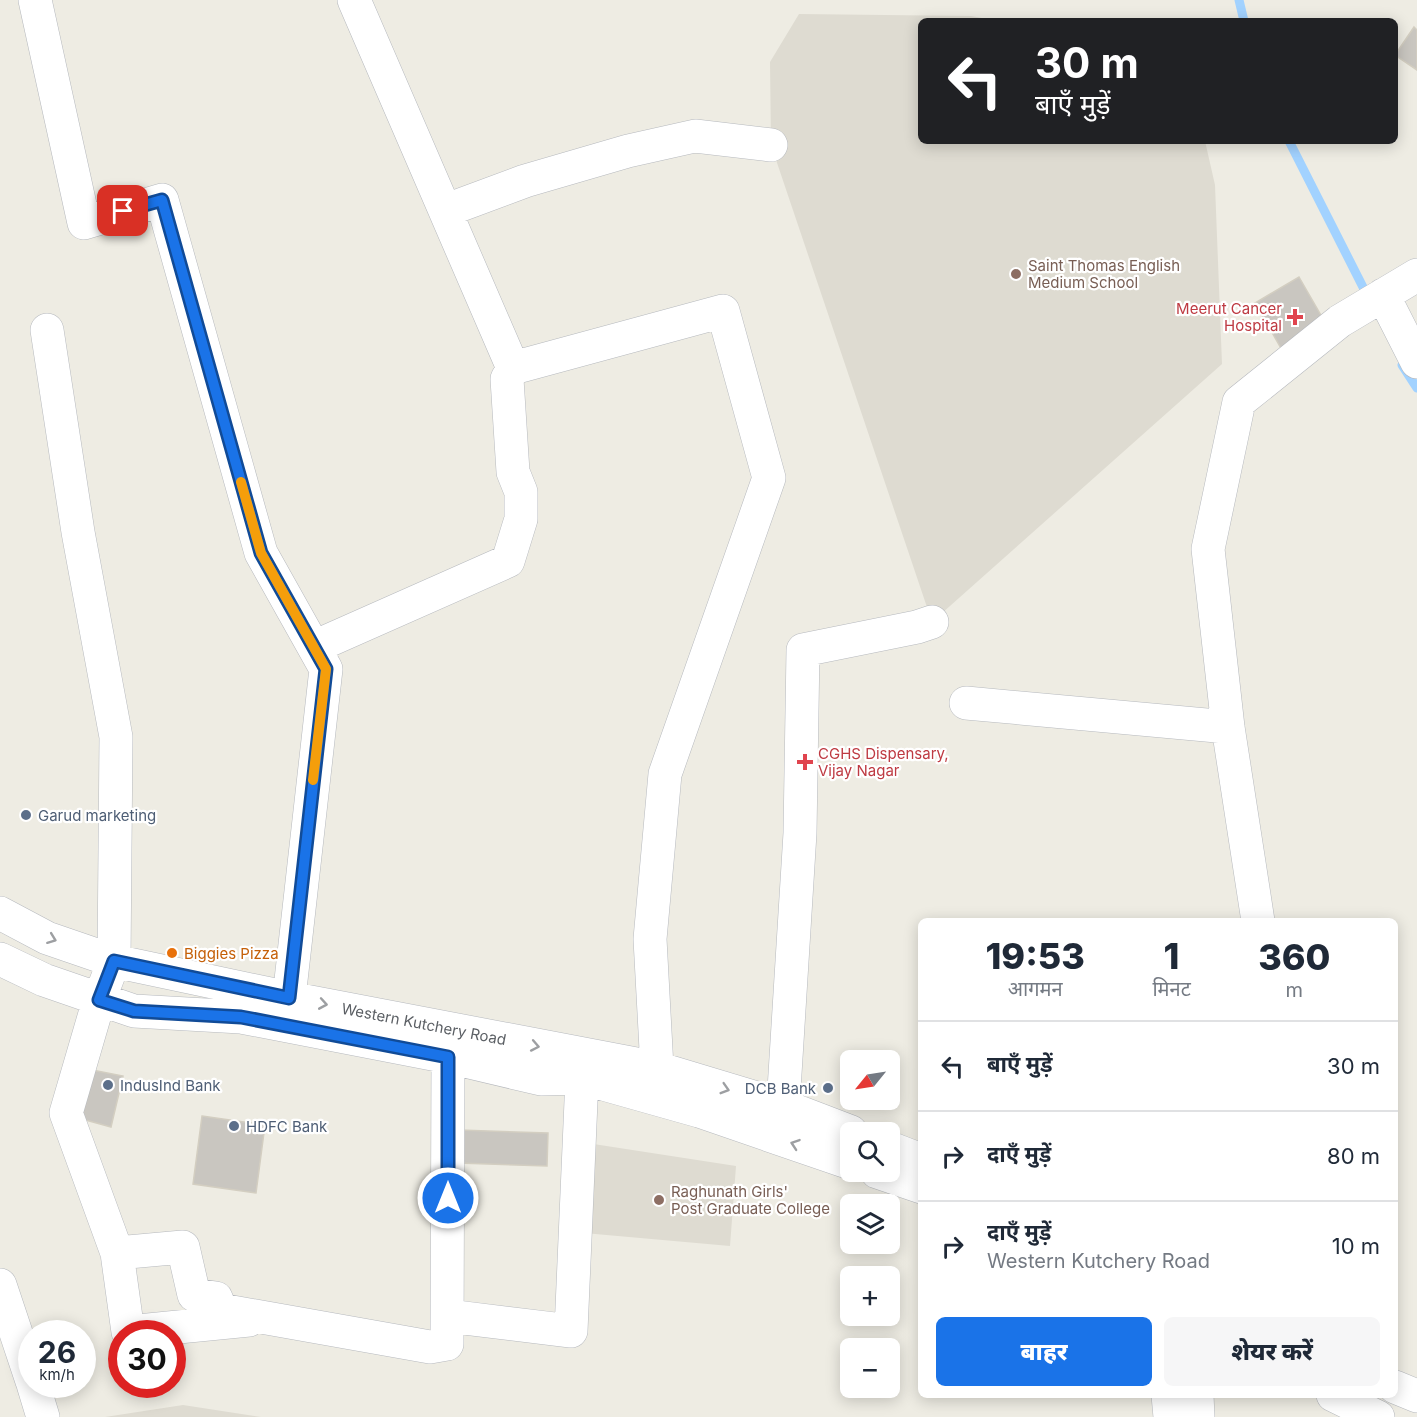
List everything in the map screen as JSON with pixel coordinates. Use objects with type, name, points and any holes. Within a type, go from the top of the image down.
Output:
[{"type":"street","points":[[35,0],[84,223],[162,200],[261,553],[326,669],[289,998]]},
{"type":"street","points":[[354,0],[447,210],[513,368]]},
{"type":"street","points":[[447,210],[525,181],[628,151],[695,136],[771,145]]},
{"type":"street","points":[[1258,918],[1228,727],[1208,549],[1239,402],[1340,321],[1417,275]]},
{"type":"street","points":[[1380,297],[1417,362]]},
{"type":"street","points":[[314,646],[508,561],[521,519],[521,492],[513,472],[507,379],[513,368],[723,311],[769,478],[665,774],[650,939],[657,1068]]},
{"type":"street","points":[[47,330],[78,532],[116,737],[114,961],[99,1000],[66,1113],[117,1253],[128,1332],[267,1318]]},
{"type":"street","points":[[783,1106],[800,833],[803,650],[932,622]]},
{"type":"street","points":[[966,703],[1228,727]]},
{"type":"street","name":"Western Kutchery Road","points":[[0,913],[47,938],[114,961],[289,998],[657,1068],[783,1106],[840,1128]]},
{"type":"street","points":[[0,959],[44,980],[134,1011],[241,1017],[448,1057],[541,1079],[582,1078],[699,1111],[840,1160]]},
{"type":"street","points":[[117,1253],[183,1247],[194,1295],[216,1298],[221,1310],[430,1347],[447,1344],[448,1057]]},
{"type":"street","points":[[448,1316],[571,1330],[582,1078]]},
{"type":"street","points":[[900,1152],[918,1159]]},
{"type":"street","points":[[900,1180],[918,1186]]},
{"type":"street","points":[[0,1285],[18,1340]]},
{"type":"street","points":[[1398,1388],[1417,1396]]},
{"type":"street","points":[[37,1398],[43,1417]]},
{"type":"street","points":[[1168,1398],[1170,1417]]},
{"type":"street","points":[[1197,1398],[1198,1417]]},
{"type":"street","points":[[1339,1398],[1378,1417]]},
{"type":"shaded area","name":"Saint Thomas English Medium School","points":[[799,14],[982,18],[918,18],[918,144],[1206,144],[1215,185],[1222,364],[932,622],[771,145],[770,62]]},
{"type":"shaded area","name":"Raghunath Girls' Post Graduate College","points":[[587,1143],[736,1166],[730,1246],[584,1233]]},
{"type":"shaded area","points":[[183,1405],[261,1417],[105,1417]]},
{"type":"building","points":[[1414,27],[1417,30],[1417,70],[1398,57],[1398,51]]},
{"type":"building","points":[[1299,277],[1326,324],[1282,350],[1255,303]]},
{"type":"building","points":[[82,1068],[123,1076],[111,1127],[71,1116]]},
{"type":"building","points":[[202,1116],[265,1125],[256,1193],[193,1184]]},
{"type":"building","points":[[459,1130],[548,1133],[547,1166],[458,1163]]},
{"type":"waterway","points":[[1239,0],[1243,18]]},
{"type":"waterway","points":[[1291,144],[1369,299]]},
{"type":"waterway","points":[[1402,365],[1417,388]]},
{"type":"slow traffic","points":[[241,482],[261,553],[326,669],[313,780]]},
{"type":"place","name":"Saint Thomas English Medium School","points":[[1016,274]]},
{"type":"place","name":"Meerut Cancer Hospital","points":[[1295,317]]},
{"type":"place","name":"CGHS Dispensary, Vijay Nagar","points":[[805,762]]},
{"type":"place","name":"Garud marketing","points":[[26,815]]},
{"type":"place","name":"Biggies Pizza","points":[[172,953]]},
{"type":"place","name":"IndusInd Bank","points":[[108,1085]]},
{"type":"place","name":"DCB Bank","points":[[828,1088]]},
{"type":"place","name":"HDFC Bank","points":[[234,1126]]},
{"type":"place","name":"Raghunath Girls' Post Graduate College","points":[[659,1200]]},
{"type":"route","points":[[123,211],[162,200],[261,553],[326,669],[289,998],[114,961],[99,1000],[134,1011],[241,1017],[448,1057],[448,1198]]}]
